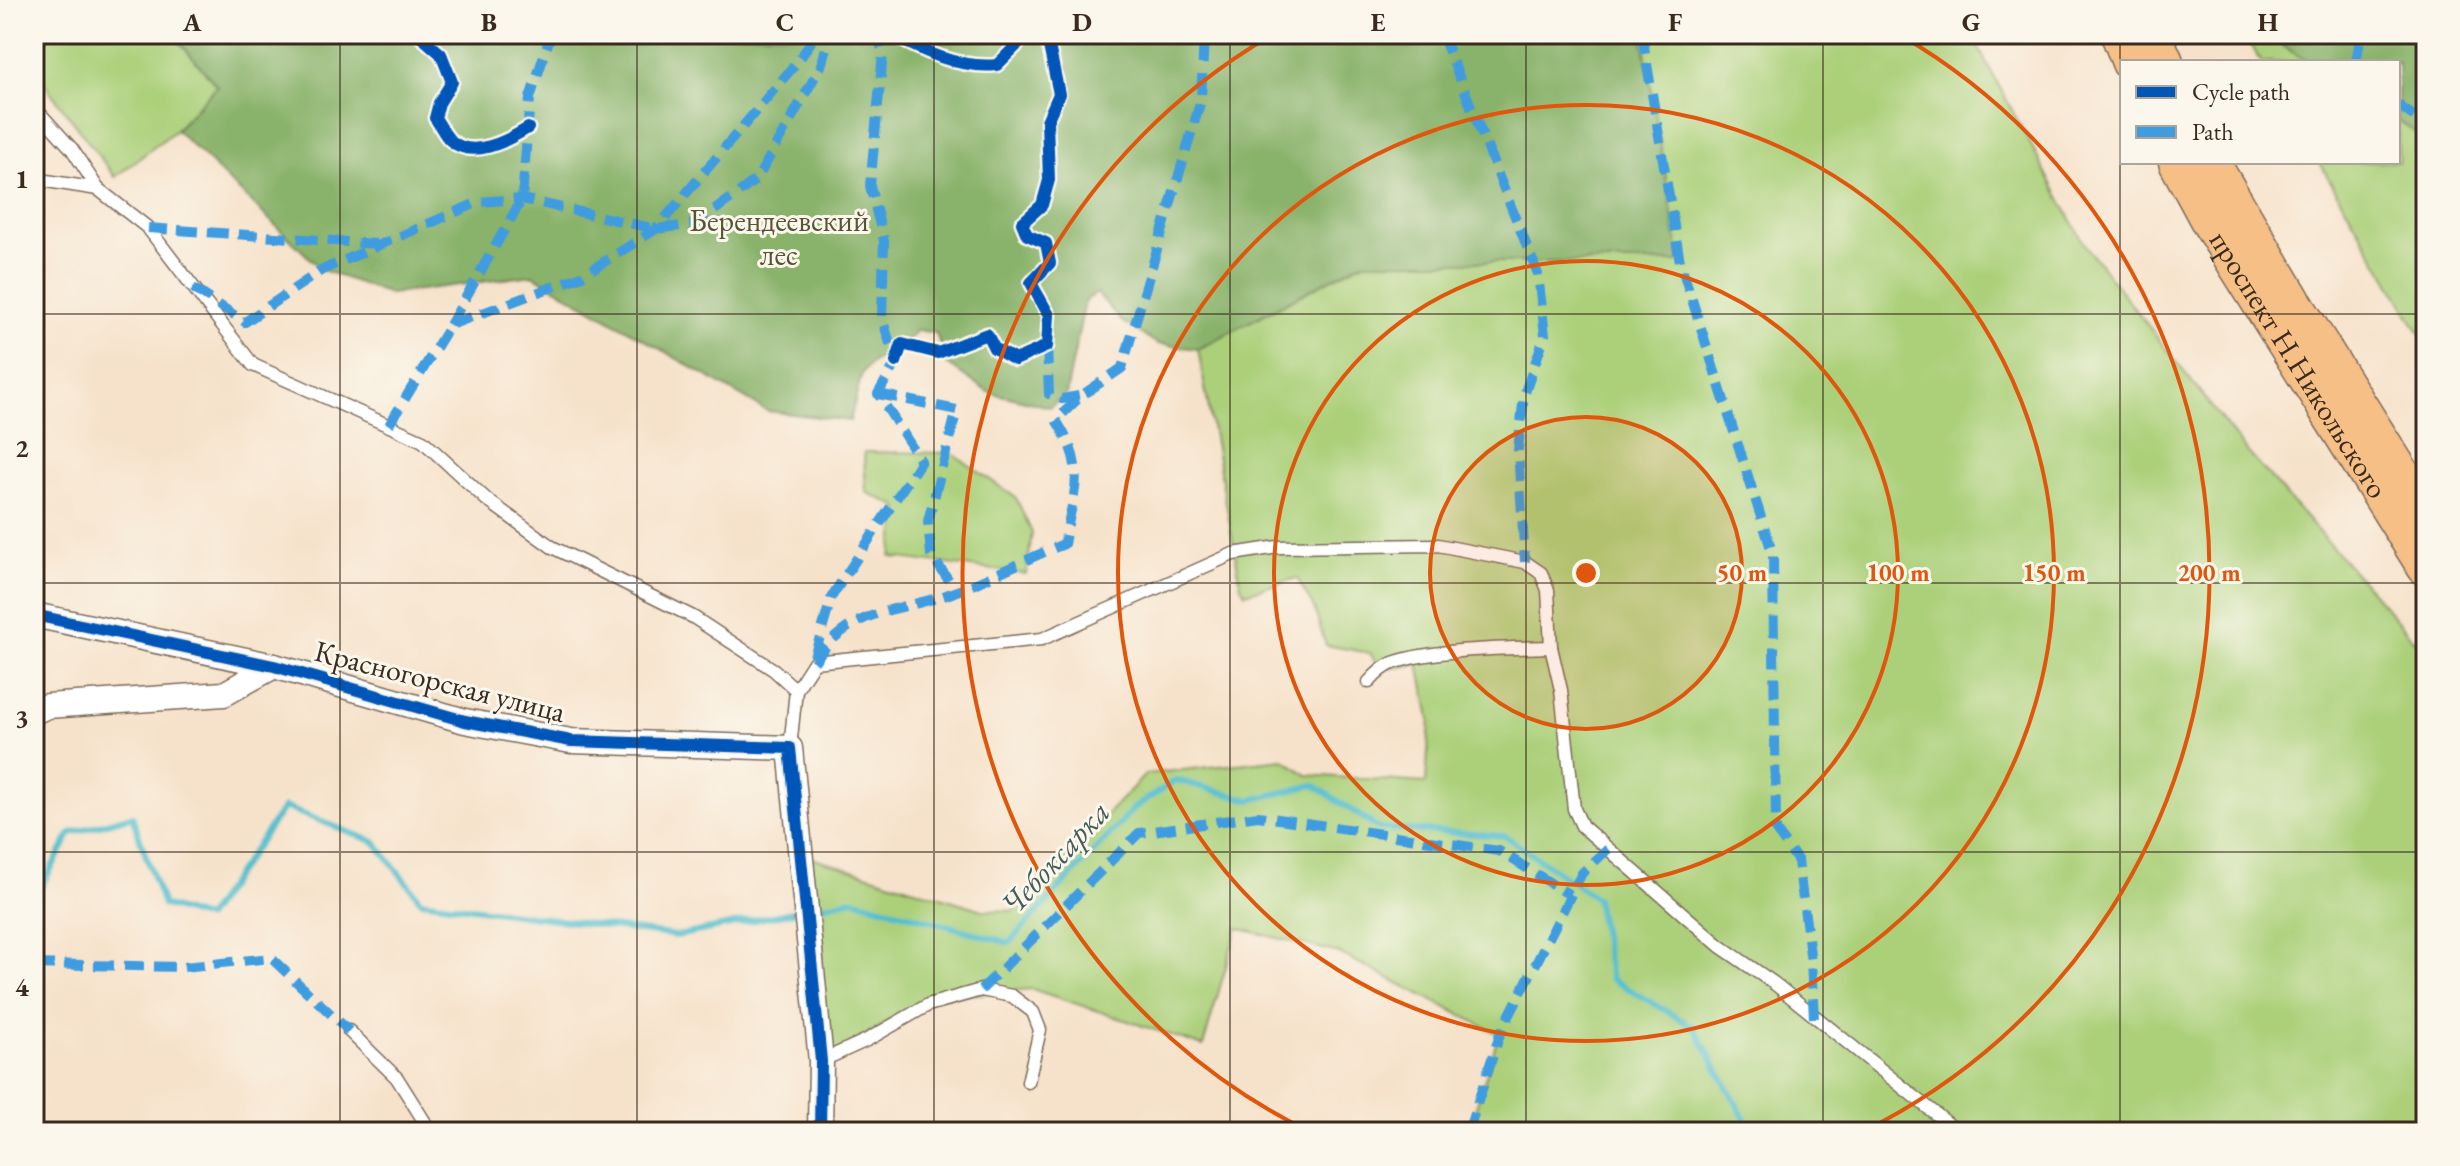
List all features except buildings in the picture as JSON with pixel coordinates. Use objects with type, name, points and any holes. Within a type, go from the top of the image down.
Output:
[{"type":"main road","points":[[2120,34],[2130,60]]},
{"type":"main road","points":[[2151,34],[2163,60]]},
{"type":"main road","name":"проспект Н.Никольского","points":[[2179,164],[2210,221],[2426,566]]},
{"type":"main road","name":"проспект Н.Никольского","points":[[2211,164],[2293,303],[2426,514]]},
{"type":"street","name":"Красногорская улица","points":[[34,615],[274,666],[465,721],[571,741],[790,748]]},
{"type":"street","name":"Красногорская улица","points":[[34,712],[47,706],[224,694],[274,666]]},
{"type":"street","points":[[790,748],[821,1061],[820,1132]]},
{"type":"lane","points":[[34,107],[72,149],[98,189],[148,228],[253,365],[423,441],[487,500],[552,547],[693,617],[774,670],[796,690]]},
{"type":"lane","points":[[34,132],[35,185],[98,189]]},
{"type":"lane","points":[[790,748],[796,690],[814,662],[1042,639],[1233,554],[1278,547],[1438,545],[1525,562],[1541,573],[1548,590],[1551,647],[1561,690],[1574,809],[1582,826],[1720,946],[1775,984],[1958,1132]]},
{"type":"lane","points":[[1369,682],[1380,670],[1394,662],[1479,650],[1551,647]]},
{"type":"lane","points":[[821,1061],[867,1040],[928,1005],[981,990],[1012,996],[1033,1012],[1040,1030],[1028,1082]]},
{"type":"lane","points":[[349,1031],[397,1078],[431,1132]]},
{"type":"green space","points":[[34,34],[173,34],[217,86],[176,130],[115,177],[34,70]]},
{"type":"green space","name":"Берендеевский лес","points":[[173,34],[1642,34],[1680,262],[1363,262],[1198,349],[1158,344],[1121,321],[1097,293],[1085,301],[1066,394],[1050,407],[988,392],[946,363],[936,333],[917,330],[896,355],[874,360],[862,373],[850,421],[767,411],[533,275],[390,294],[322,270],[176,130],[217,86]]},
{"type":"green space","points":[[1642,34],[1971,34],[2085,245],[2243,447],[2426,653],[2426,1132],[1468,1132],[1499,1034],[1339,953],[1237,928],[1203,1046],[1032,989],[929,998],[821,1061],[803,878],[814,858],[983,910],[1013,911],[1146,774],[1283,759],[1307,775],[1426,783],[1430,718],[1419,664],[1380,670],[1370,653],[1326,645],[1314,608],[1297,578],[1245,593],[1241,586],[1198,349],[1363,262],[1679,262]]},
{"type":"green space","points":[[2245,34],[2264,34],[2305,60],[2260,60]]},
{"type":"green space","points":[[2265,34],[2426,34],[2426,139],[2400,122],[2400,60],[2305,60]]},
{"type":"green space","points":[[2400,122],[2426,139],[2426,344],[2320,164],[2400,164]]},
{"type":"green space","points":[[864,452],[952,453],[1016,498],[1032,533],[1026,574],[891,557],[899,507],[866,492]]},
{"type":"waterway","name":"Чебоксарка","points":[[813,908],[853,899],[1009,943],[1134,808],[1176,780],[1250,800],[1314,785],[1378,828],[1505,836],[1596,898],[1611,979],[1694,1027],[1752,1132]]},
{"type":"waterway","name":"Чебоксарка","points":[[34,900],[71,833],[132,816],[163,905],[206,918],[284,807],[375,842],[421,901],[677,936],[802,910]]},
{"type":"marked path","points":[[450,325],[522,199],[530,98],[551,34]]},
{"type":"marked path","points":[[389,425],[450,325],[582,276],[656,229],[799,60],[816,34]]},
{"type":"marked path","points":[[193,288],[245,322],[322,270],[479,202],[522,199],[656,229],[696,224],[757,179],[821,66],[830,34]]},
{"type":"marked path","points":[[814,657],[832,596],[921,461],[878,394],[896,362],[882,318],[884,241],[870,186],[883,54],[878,34]]},
{"type":"marked path","points":[[814,662],[829,643],[861,620],[957,591],[1064,544],[1076,480],[1072,453],[1056,420],[1081,396],[1122,368],[1201,100],[1204,34]]},
{"type":"marked path","points":[[1442,34],[1538,274],[1545,335],[1524,395],[1518,450],[1525,562]]},
{"type":"marked path","points":[[1642,34],[1680,262],[1773,555],[1776,831],[1798,861],[1811,962],[1814,1018]]},
{"type":"marked path","points":[[2356,60],[2361,34]]},
{"type":"marked path","points":[[2400,106],[2426,125]]},
{"type":"marked path","points":[[148,228],[376,244]]},
{"type":"marked path","points":[[1047,346],[1049,394],[1062,399],[1079,396]]},
{"type":"marked path","points":[[878,394],[957,410],[928,521],[931,555],[957,592]]},
{"type":"marked path","points":[[981,990],[1139,833],[1258,816],[1499,851],[1570,895]]},
{"type":"marked path","points":[[1468,1132],[1500,1034],[1582,873],[1608,849]]},
{"type":"marked path","points":[[34,964],[183,967],[271,958],[349,1031]]},
{"type":"cycle path","points":[[418,34],[441,54],[452,82],[439,103],[435,118],[450,140],[459,146],[479,148],[500,143],[528,128]]},
{"type":"cycle path","points":[[890,34],[942,57],[983,66],[997,65],[1028,34],[1048,41],[1059,94],[1047,121],[1049,180],[1042,205],[1022,223],[1027,235],[1046,243],[1050,263],[1031,283],[1049,315],[1047,346],[1015,360],[994,348],[987,334],[938,353],[902,344],[896,362]]},
{"type":"cycle path","points":[[34,615],[274,666],[465,721],[571,741],[790,748],[821,1061],[820,1132]]}]
